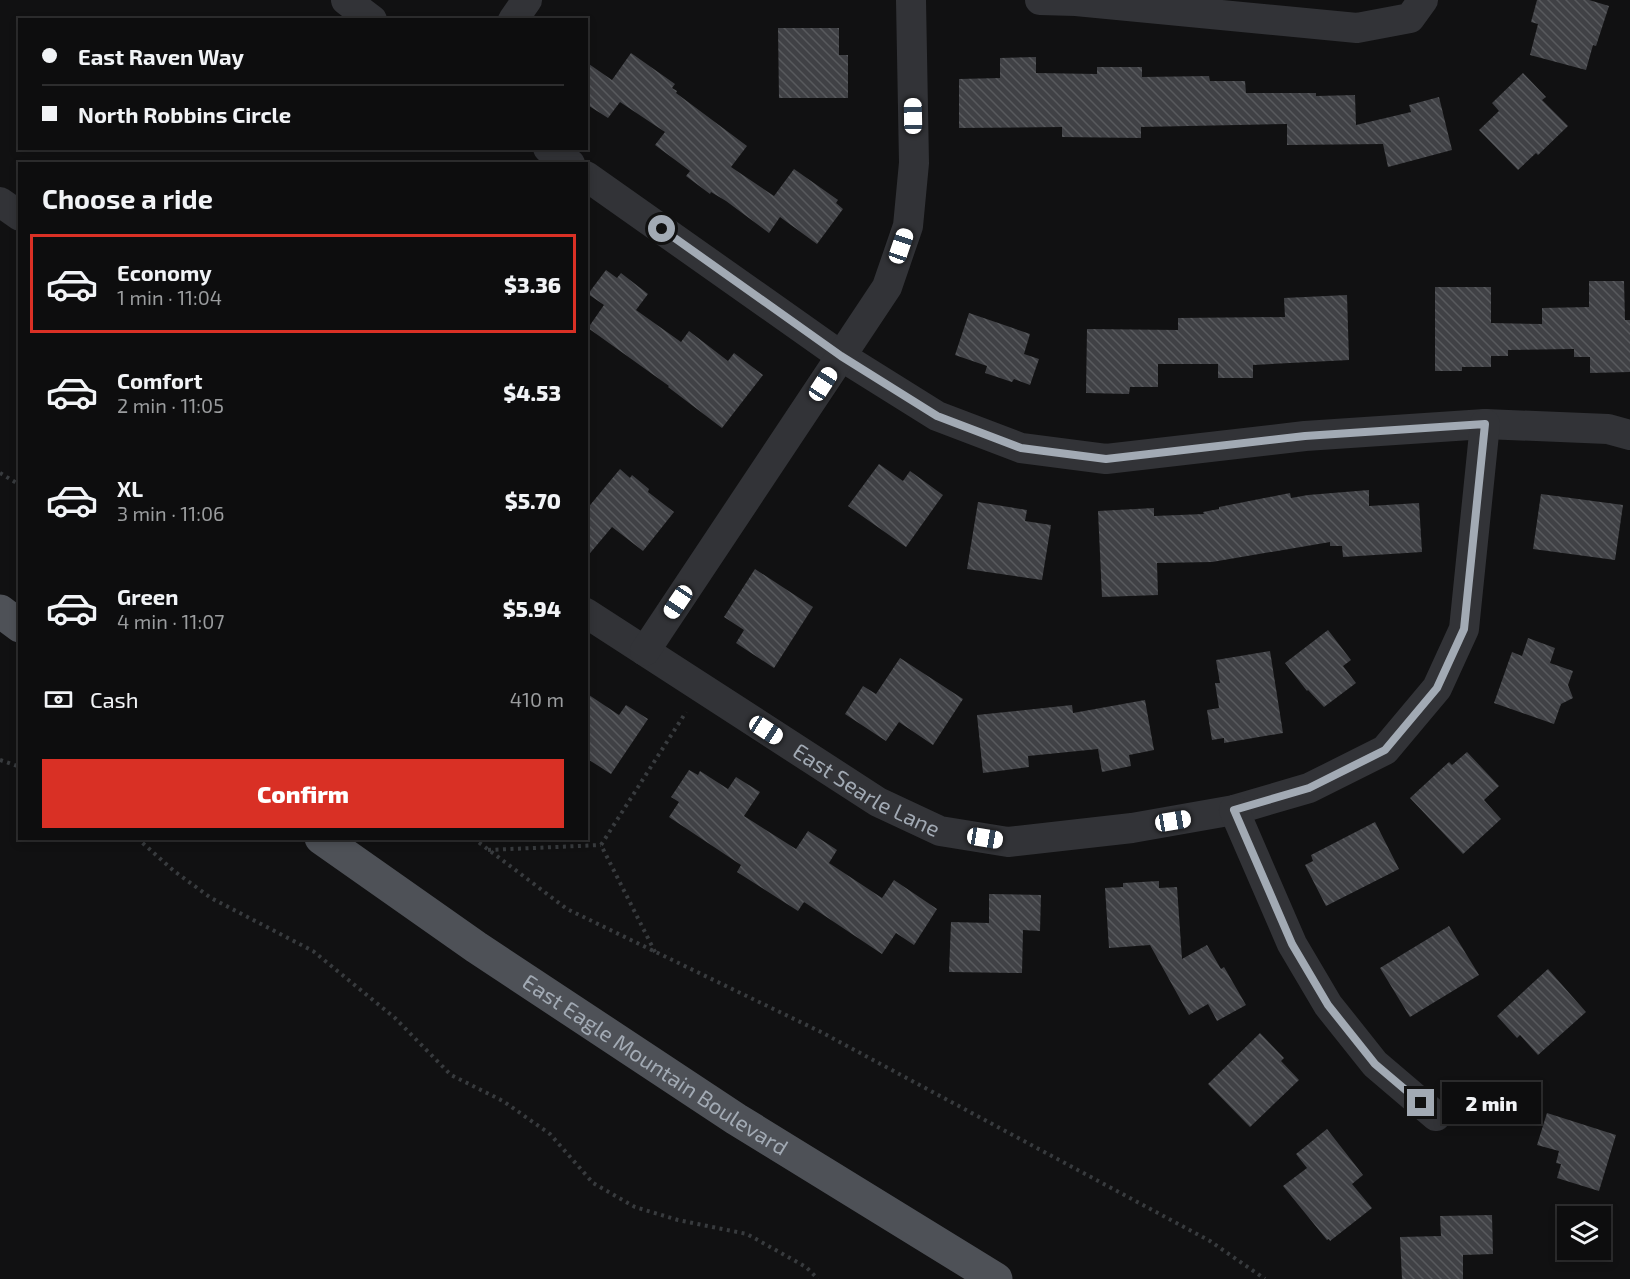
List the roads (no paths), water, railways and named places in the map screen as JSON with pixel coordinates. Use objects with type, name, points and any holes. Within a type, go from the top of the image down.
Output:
[{"type":"main road","points":[[0,611],[18,624]]},
{"type":"main road","name":"East Eagle Mountain Boulevard","points":[[324,840],[476,947],[736,1119],[996,1279]]},
{"type":"street","points":[[346,0],[369,18]]},
{"type":"street","points":[[514,18],[527,0]]},
{"type":"street","points":[[645,651],[887,287],[908,226],[914,163],[911,0]]},
{"type":"street","points":[[1040,0],[1076,1],[1357,28],[1417,9]]},
{"type":"street","points":[[551,150],[567,162]]},
{"type":"street","points":[[588,177],[841,356],[937,416],[1021,448],[1106,459],[1305,436],[1485,424],[1608,429],[1630,435]]},
{"type":"street","points":[[0,202],[18,215]]},
{"type":"street","name":"East Searle Lane","points":[[588,614],[878,802],[940,831],[1008,842],[1132,828],[1234,810],[1309,788],[1385,750],[1437,688],[1464,629],[1485,424]]},
{"type":"street","points":[[1234,810],[1292,944],[1328,1005],[1375,1064],[1436,1116]]}]
